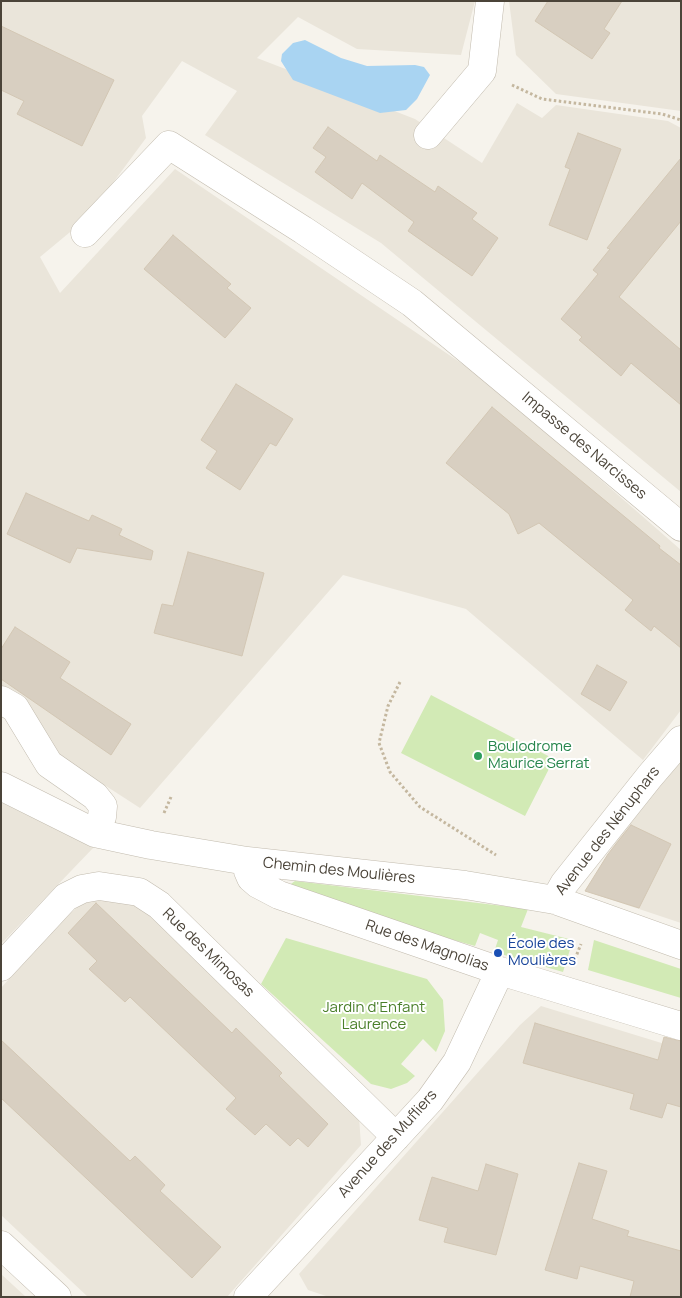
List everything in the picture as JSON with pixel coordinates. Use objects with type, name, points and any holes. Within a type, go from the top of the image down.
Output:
[{"type":"street","points":[[428,135],[482,71],[490,1]]},
{"type":"street","name":"Impasse des Narcisses","points":[[85,233],[169,145],[303,230],[412,303],[681,527]]},
{"type":"street","points":[[1,700],[14,708],[49,764],[95,796],[103,806],[102,817],[95,833]]},
{"type":"street","name":"Avenue des Nénuphars","points":[[555,900],[564,884],[681,740]]},
{"type":"street","name":"Chemin des Moulières","points":[[1,786],[95,833],[151,845],[247,861],[465,885],[555,900],[681,945]]},
{"type":"street","name":"Rue des Magnolias","points":[[247,861],[251,878],[279,895],[500,971],[681,1026]]},
{"type":"street","name":"Rue des Mimosas","points":[[1,967],[66,897],[82,889],[99,886],[139,892],[159,904],[396,1137]]},
{"type":"street","name":"Avenue des Mufliers","points":[[262,1292],[430,1100],[457,1062],[500,971]]},
{"type":"street","points":[[1,1245],[57,1297]]},
{"type":"path","points":[[482,71],[542,99],[662,114],[681,120]]},
{"type":"path","points":[[400,682],[388,706],[380,743],[390,772],[420,807],[503,860]]},
{"type":"shaded area","points":[[1,1],[475,1],[461,55],[357,49],[298,17],[257,58],[415,119],[482,163],[517,103],[542,118],[556,105],[668,121],[681,128],[681,492],[381,243],[205,135],[237,91],[182,61],[142,116],[146,138],[87,218],[40,257],[60,293],[175,169],[489,382],[681,550],[681,710],[643,760],[466,609],[343,575],[140,808],[58,755],[1,689]]},
{"type":"shaded area","points":[[509,1],[681,1],[681,111],[556,94],[516,55]]},
{"type":"shaded area","points":[[681,761],[681,923],[585,891],[627,824]]},
{"type":"shaded area","points":[[1,801],[94,847],[1,944]]},
{"type":"shaded area","points":[[110,895],[151,911],[359,1117],[361,1145],[227,1297],[88,1297],[1,1215],[1,988],[54,928],[82,903]]},
{"type":"shaded area","points":[[541,1006],[681,1049],[681,1297],[329,1297],[308,1290],[299,1274],[520,1025]]},
{"type":"shaded area","points":[[1,1274],[26,1297],[1,1297]]},
{"type":"green space","name":"Boulodrome Maurice Serrat","points":[[431,695],[554,759],[525,816],[401,753]]},
{"type":"green space","points":[[295,881],[528,909],[521,927],[573,940],[563,972],[494,952],[498,940],[480,933],[475,946],[290,894],[288,886]]},
{"type":"green space","name":"Jardin d'Enfant Laurence","points":[[286,938],[427,979],[443,1000],[445,1031],[436,1052],[423,1039],[401,1064],[415,1076],[407,1083],[391,1089],[371,1084],[261,984]]},
{"type":"green space","points":[[594,940],[681,969],[681,998],[588,970]]},
{"type":"water","points":[[305,40],[341,58],[367,66],[415,65],[424,67],[430,75],[417,99],[406,110],[380,113],[293,80],[281,61],[282,54],[293,43]]},
{"type":"building","points":[[548,1],[622,1],[604,29],[610,33],[592,59],[535,21]]},
{"type":"building","points":[[1,26],[114,80],[82,146],[17,114],[24,101],[1,90]]},
{"type":"building","points":[[328,127],[377,161],[380,155],[435,192],[438,186],[477,213],[472,219],[498,238],[472,276],[408,231],[414,222],[362,183],[352,199],[315,172],[326,157],[313,148]]},
{"type":"building","points":[[578,133],[621,149],[587,240],[549,225],[570,169],[565,167]]},
{"type":"building","points":[[681,158],[681,221],[619,297],[681,350],[681,405],[631,363],[621,376],[579,340],[582,337],[561,319],[598,274],[593,270],[610,249],[607,248]]},
{"type":"building","points":[[173,235],[231,284],[227,288],[251,308],[225,338],[144,269]]},
{"type":"building","points":[[236,384],[293,419],[276,446],[270,443],[240,490],[206,468],[217,451],[201,440]]},
{"type":"building","points":[[492,407],[681,565],[681,648],[654,626],[651,631],[625,610],[633,600],[539,523],[518,534],[509,514],[446,463]]},
{"type":"building","points":[[26,493],[89,521],[92,515],[122,529],[119,535],[153,551],[151,560],[77,548],[70,563],[7,534]]},
{"type":"building","points":[[188,552],[264,573],[242,656],[154,633],[162,604],[173,606]]},
{"type":"building","points":[[15,627],[70,662],[60,678],[131,724],[111,755],[1,679],[1,649]]},
{"type":"building","points":[[597,665],[627,682],[610,711],[581,694]]},
{"type":"building","points":[[631,825],[671,844],[639,908],[585,891],[608,854]]},
{"type":"building","points":[[96,903],[232,1033],[236,1028],[282,1073],[279,1076],[328,1124],[308,1147],[298,1138],[290,1146],[266,1124],[255,1135],[226,1109],[236,1098],[130,997],[125,1002],[89,969],[97,961],[68,933]]},
{"type":"building","points":[[535,1023],[658,1060],[664,1037],[681,1041],[681,1107],[667,1103],[662,1118],[630,1109],[634,1094],[523,1063]]},
{"type":"building","points":[[1,1040],[130,1161],[135,1156],[165,1185],[160,1191],[221,1247],[192,1278],[1,1098]]},
{"type":"building","points":[[579,1163],[607,1171],[592,1219],[629,1231],[627,1236],[681,1251],[681,1297],[630,1297],[634,1281],[580,1266],[577,1279],[545,1270]]},
{"type":"building","points":[[486,1164],[518,1174],[496,1255],[444,1242],[448,1228],[419,1220],[432,1177],[478,1191]]},
{"type":"place","name":"Boulodrome Maurice Serrat","points":[[478,756]]},
{"type":"place","name":"École des Moulières","points":[[498,953]]}]
